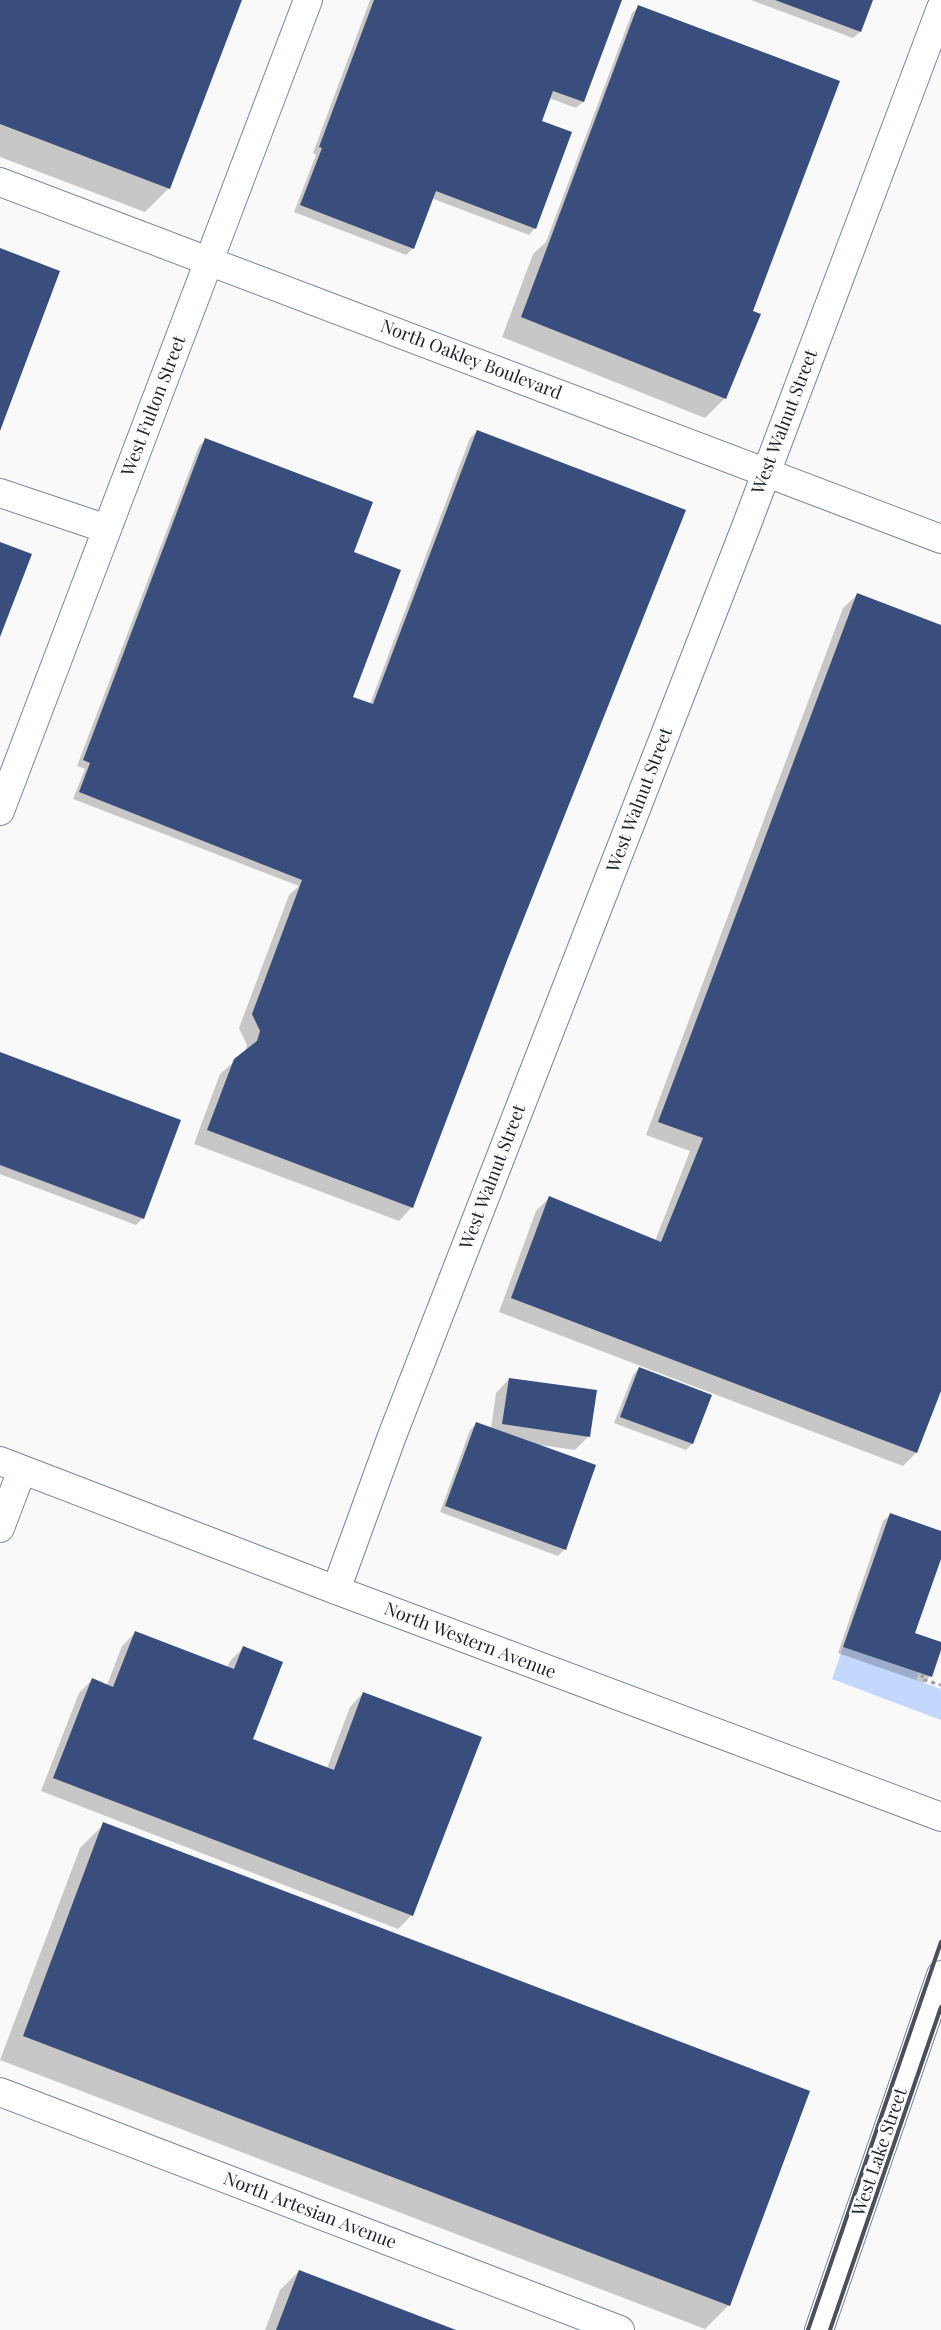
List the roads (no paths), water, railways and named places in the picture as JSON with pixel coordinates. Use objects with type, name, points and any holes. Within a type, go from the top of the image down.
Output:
[{"type":"street","name":"West Fulton Street","points":[[0,811],[308,0]]},
{"type":"street","name":"West Walnut Street","points":[[336,1590],[392,1436],[766,472],[941,8]]},
{"type":"street","name":"North Oakley Boulevard","points":[[0,182],[941,539]]},
{"type":"street","points":[[0,493],[107,529]]},
{"type":"street","points":[[0,1528],[11,1465]]},
{"type":"street","name":"North Western Avenue","points":[[11,1465],[336,1590],[941,1818]]},
{"type":"street","name":"West Lake Street","points":[[819,2330],[941,1975]]},
{"type":"street","name":"North Artesian Avenue","points":[[0,2092],[620,2330]]},
{"type":"railway","points":[[808,2330],[941,1942]]},
{"type":"railway","points":[[830,2330],[941,2007]]}]
